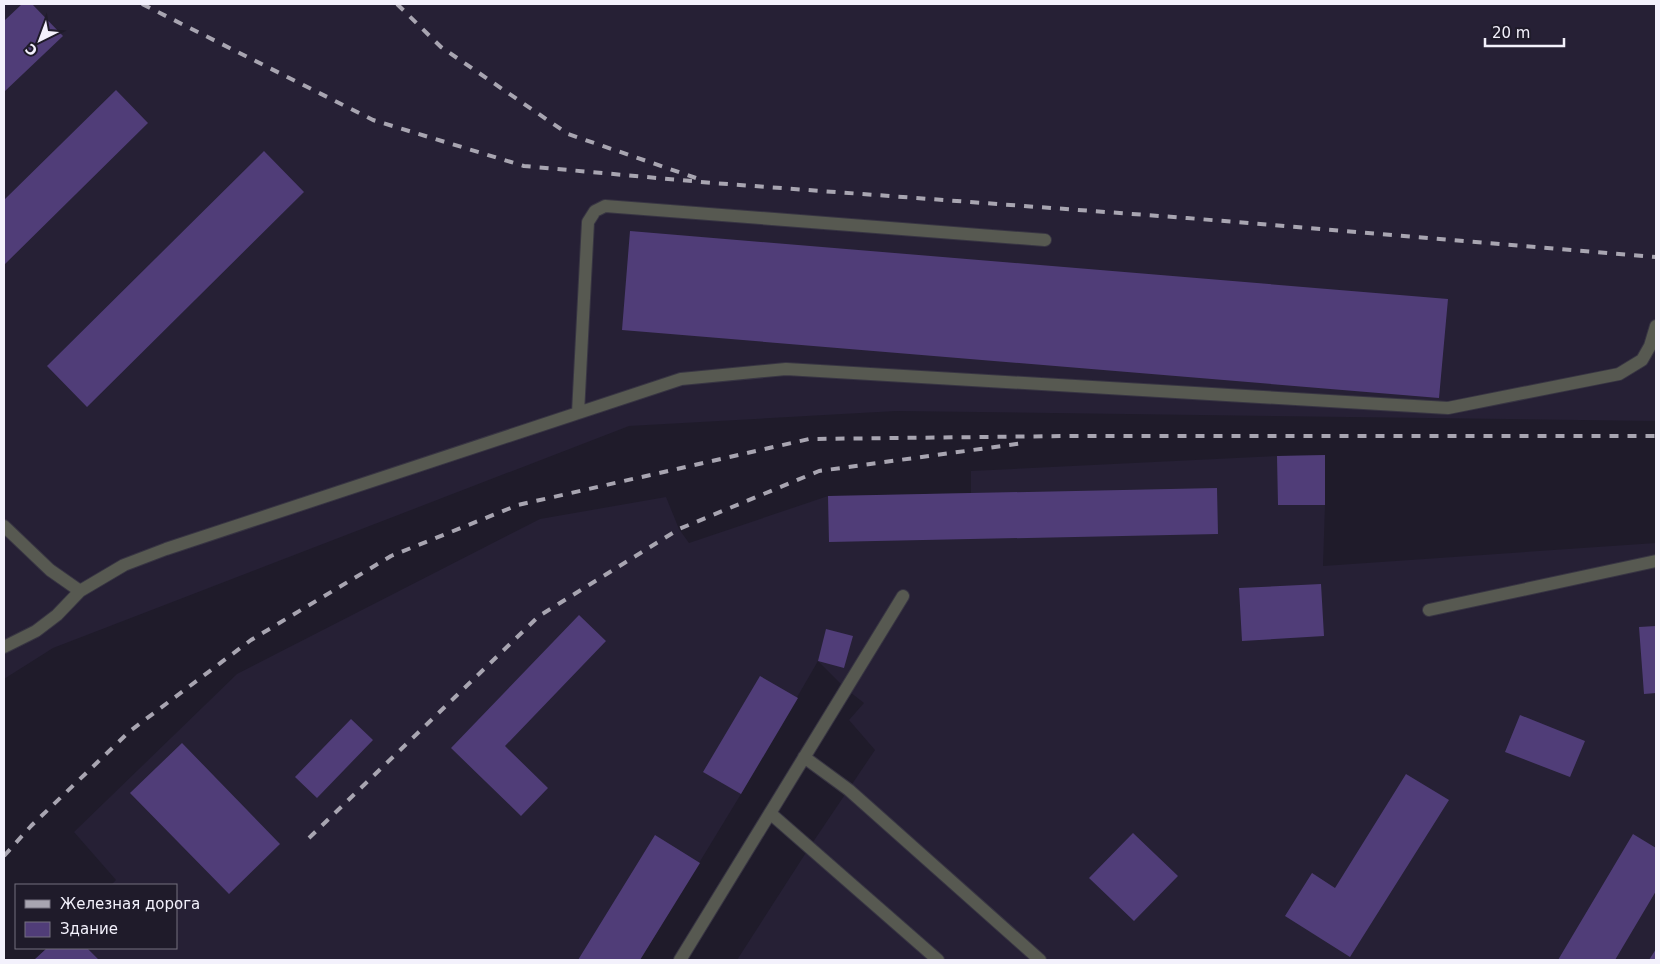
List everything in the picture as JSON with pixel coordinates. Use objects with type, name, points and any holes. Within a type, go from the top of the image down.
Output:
[{"type":"lane","points":[[578,413],[588,222],[595,211],[606,206],[1045,240]]},
{"type":"lane","points":[[4,647],[36,632],[57,615],[80,591],[124,566],[166,549],[681,379],[786,369],[1448,408],[1619,374],[1642,360],[1650,346],[1656,326]]},
{"type":"lane","points":[[4,526],[50,570],[80,591]]},
{"type":"lane","points":[[1429,610],[1656,561]]},
{"type":"lane","points":[[680,960],[903,596]]},
{"type":"lane","points":[[804,757],[849,790],[1035,958]]},
{"type":"lane","points":[[770,813],[938,960]]},
{"type":"shaded area","points":[[4,4],[1656,4],[1656,421],[896,411],[629,426],[53,648],[4,679]]},
{"type":"shaded area","points":[[1325,455],[1323,566],[1656,543],[1656,960],[737,960],[875,750],[849,720],[864,703],[846,689],[818,661],[741,794],[640,960],[34,960],[46,949],[178,949],[178,884],[112,884],[116,880],[74,832],[237,674],[540,519],[666,497],[679,529],[689,543],[828,496],[971,493],[971,471]]},
{"type":"building","points":[[22,4],[32,4],[63,36],[4,92],[4,21]]},
{"type":"building","points":[[116,90],[148,123],[4,265],[4,200]]},
{"type":"building","points":[[264,151],[304,192],[87,407],[47,366]]},
{"type":"building","points":[[630,231],[1448,299],[1439,398],[622,330]]},
{"type":"building","points":[[1325,455],[1325,505],[1278,505],[1277,456]]},
{"type":"building","points":[[1217,488],[1218,534],[829,542],[828,496]]},
{"type":"building","points":[[1321,584],[1324,636],[1242,641],[1239,588]]},
{"type":"building","points":[[579,615],[606,641],[505,746],[548,788],[521,816],[451,748]]},
{"type":"building","points":[[1656,626],[1656,693],[1644,694],[1639,627]]},
{"type":"building","points":[[826,629],[853,636],[844,668],[818,661]]},
{"type":"building","points":[[760,676],[798,698],[741,794],[703,772]]},
{"type":"building","points":[[1520,715],[1585,741],[1570,777],[1505,752]]},
{"type":"building","points":[[351,719],[373,740],[317,798],[295,777]]},
{"type":"building","points":[[182,743],[280,844],[229,894],[130,793]]},
{"type":"building","points":[[1406,774],[1449,800],[1350,957],[1285,916],[1312,873],[1335,888]]},
{"type":"building","points":[[1133,833],[1178,876],[1134,921],[1089,878]]},
{"type":"building","points":[[1633,834],[1656,848],[1656,891],[1615,960],[1558,960]]},
{"type":"building","points":[[655,835],[700,863],[640,960],[578,960]]},
{"type":"building","points":[[46,949],[88,949],[99,960],[34,960]]},
{"type":"building","points":[[1656,949],[1656,960],[1649,960]]},
{"type":"railway","points":[[142,4],[373,120],[524,166],[713,183],[1187,218],[1656,257]]},
{"type":"railway","points":[[397,4],[441,47],[568,134],[696,178]]},
{"type":"railway","points":[[4,856],[31,826],[130,731],[251,640],[391,556],[518,505],[809,439],[1068,436],[1656,436]]},
{"type":"railway","points":[[309,838],[539,616],[679,529],[819,471],[1024,443]]}]
